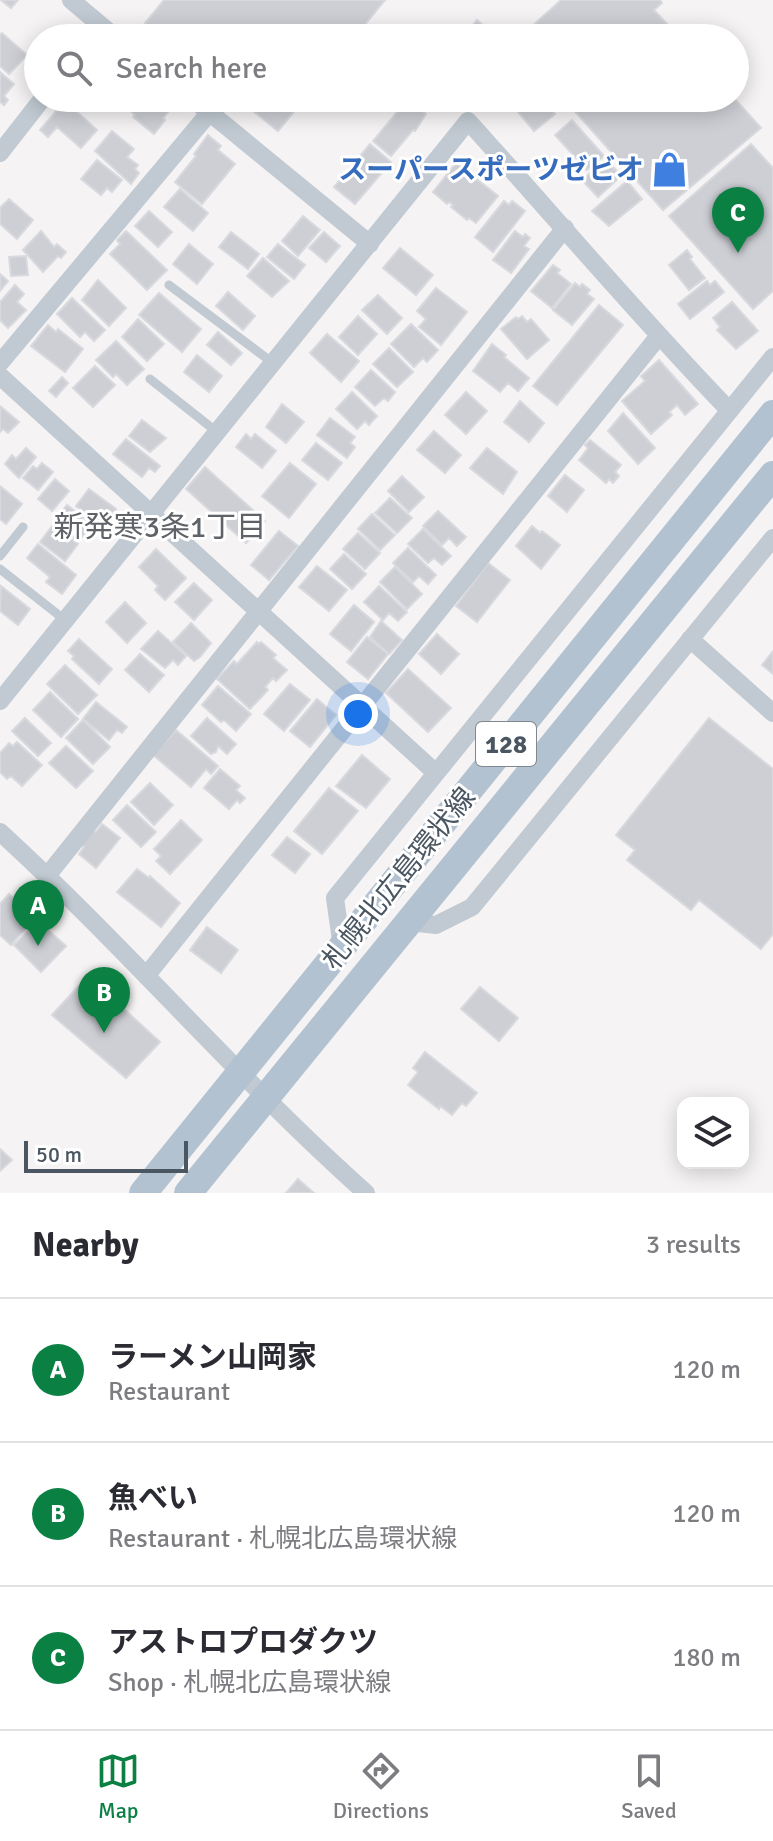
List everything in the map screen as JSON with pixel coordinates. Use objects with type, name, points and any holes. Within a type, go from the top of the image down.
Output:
[{"type":"main road","name":"札幌北広島環状線","points":[[143,1193],[773,414]]},
{"type":"main road","name":"札幌北広島環状線","points":[[188,1193],[773,475]]},
{"type":"street","points":[[71,0],[89,24]]},
{"type":"street","points":[[0,153],[32,112]]},
{"type":"street","points":[[0,363],[210,112],[370,244]]},
{"type":"street","points":[[0,701],[468,121],[658,337],[729,410]]},
{"type":"street","points":[[47,876],[565,228]]},
{"type":"street","points":[[146,976],[658,337]]},
{"type":"street","points":[[342,948],[335,898],[773,357]]},
{"type":"street","points":[[0,376],[436,773]]},
{"type":"street","points":[[409,922],[436,925],[472,907],[773,538]]},
{"type":"street","points":[[690,639],[773,713]]},
{"type":"street","points":[[0,832],[309,1143],[366,1193]]},
{"type":"street","points":[[210,1193],[213,1162]]},
{"type":"lane","points":[[169,285],[273,363]]},
{"type":"lane","points":[[150,379],[217,432]]},
{"type":"lane","points":[[0,556],[23,527]]},
{"type":"lane","points":[[0,569],[65,620]]},
{"type":"building","points":[[1,0],[18,0],[11,8]]},
{"type":"building","points":[[164,0],[385,0],[365,24],[145,23]]},
{"type":"building","points":[[561,0],[660,0],[662,3],[654,10],[667,24],[534,24]]},
{"type":"building","points":[[2,33],[24,52],[24,58],[9,74],[0,66]]},
{"type":"building","points":[[0,72],[14,84],[4,96],[8,100],[4,105],[0,102]]},
{"type":"building","points":[[56,112],[77,112],[97,130],[81,148],[57,127],[48,137],[40,130]]},
{"type":"building","points":[[132,112],[168,112],[154,134],[133,117],[135,115]]},
{"type":"building","points":[[254,112],[294,112],[278,131]]},
{"type":"building","points":[[397,112],[426,114],[415,131],[391,156],[373,141]]},
{"type":"building","points":[[518,112],[553,112],[555,114],[534,131]]},
{"type":"building","name":"スーパースポーツゼビオ","points":[[576,112],[747,112],[761,128],[663,210]]},
{"type":"building","points":[[572,120],[604,156],[587,170],[555,135]]},
{"type":"building","points":[[112,131],[134,149],[127,157],[138,165],[135,169],[139,173],[131,184],[95,151]]},
{"type":"building","points":[[208,135],[221,146],[218,150],[235,164],[202,204],[175,182]]},
{"type":"building","points":[[370,144],[391,162],[355,204],[334,187]]},
{"type":"building","points":[[751,144],[773,168],[773,291],[753,309],[669,216]]},
{"type":"building","points":[[606,159],[621,176],[598,197],[582,180]]},
{"type":"building","points":[[97,160],[122,180],[112,192],[107,188],[101,195],[81,179]]},
{"type":"building","points":[[456,163],[498,196],[476,223],[469,218],[467,220],[451,207],[453,205],[447,204],[433,192]]},
{"type":"building","points":[[627,181],[642,199],[609,226],[592,211]]},
{"type":"building","points":[[180,189],[208,213],[193,231],[164,207]]},
{"type":"building","points":[[9,199],[33,220],[17,239],[0,224],[0,208]]},
{"type":"building","points":[[504,201],[509,205],[512,201],[525,211],[493,252],[475,237]]},
{"type":"building","points":[[149,211],[172,232],[158,247],[135,226]]},
{"type":"building","points":[[303,216],[320,230],[298,256],[282,241]]},
{"type":"building","points":[[41,231],[54,247],[57,244],[66,252],[43,272],[23,250]]},
{"type":"building","points":[[126,231],[167,270],[147,290],[110,254],[120,244],[117,240]]},
{"type":"building","points":[[515,231],[530,238],[524,246],[529,249],[511,273],[493,260]]},
{"type":"building","points":[[231,232],[259,254],[248,269],[219,247]]},
{"type":"building","points":[[324,232],[340,246],[326,262],[309,248]]},
{"type":"building","points":[[189,244],[213,264],[197,284],[173,264]]},
{"type":"building","points":[[278,244],[305,265],[294,279],[267,257]]},
{"type":"building","points":[[400,248],[433,275],[416,295],[383,268]]},
{"type":"building","points":[[687,250],[705,278],[689,290],[669,265]]},
{"type":"building","points":[[26,256],[28,275],[11,276],[9,257]]},
{"type":"building","points":[[263,258],[289,281],[272,297],[247,276]]},
{"type":"building","points":[[553,265],[560,270],[557,273],[571,284],[552,308],[531,291]]},
{"type":"building","points":[[0,274],[8,281],[0,291]]},
{"type":"building","points":[[98,280],[126,308],[109,326],[82,300]]},
{"type":"building","points":[[707,281],[710,285],[715,281],[724,292],[690,319],[678,304]]},
{"type":"building","points":[[575,283],[590,290],[587,294],[594,299],[572,325],[553,310]]},
{"type":"building","points":[[15,285],[24,294],[17,302],[26,310],[8,328],[0,320],[0,302]]},
{"type":"building","points":[[436,288],[467,312],[441,345],[419,327],[426,319],[417,311]]},
{"type":"building","points":[[228,292],[255,316],[243,330],[216,306]]},
{"type":"building","points":[[159,293],[201,329],[182,352],[139,315]]},
{"type":"building","points":[[378,295],[402,318],[387,334],[362,310]]},
{"type":"building","points":[[72,298],[105,330],[94,341],[85,332],[80,337],[57,314]]},
{"type":"building","points":[[732,302],[758,331],[736,349],[717,330],[720,327],[713,318]]},
{"type":"building","points":[[599,305],[623,325],[557,405],[533,386]]},
{"type":"building","points":[[358,316],[377,334],[358,355],[339,337]]},
{"type":"building","points":[[522,316],[527,322],[531,319],[549,340],[527,359],[501,329]]},
{"type":"building","points":[[138,319],[164,344],[147,361],[122,337]]},
{"type":"building","points":[[411,324],[438,350],[427,362],[423,358],[414,367],[391,344]]},
{"type":"building","points":[[48,325],[83,349],[65,372],[31,346]]},
{"type":"building","points":[[218,332],[242,353],[231,365],[207,345]]},
{"type":"building","points":[[327,334],[359,361],[341,382],[310,353]]},
{"type":"building","points":[[116,341],[144,369],[127,385],[116,374],[113,377],[96,360]]},
{"type":"building","points":[[492,344],[529,378],[518,391],[508,383],[500,392],[473,371]]},
{"type":"building","points":[[389,348],[413,372],[397,387],[373,364]]},
{"type":"building","points":[[197,355],[222,376],[209,392],[184,372]]},
{"type":"building","points":[[659,360],[698,404],[685,415],[677,405],[669,412],[672,415],[651,434],[622,401],[645,381],[641,376]]},
{"type":"building","points":[[95,366],[115,385],[93,407],[73,388]]},
{"type":"building","points":[[371,370],[395,392],[388,401],[384,398],[375,406],[355,387]]},
{"type":"building","points":[[62,377],[68,383],[56,397],[49,391]]},
{"type":"building","points":[[352,392],[377,416],[369,425],[365,421],[357,429],[336,409]]},
{"type":"building","points":[[466,392],[487,411],[466,434],[445,415]]},
{"type":"building","points":[[520,401],[544,423],[529,442],[504,422]]},
{"type":"building","points":[[282,404],[304,422],[286,443],[266,427]]},
{"type":"building","points":[[0,406],[19,422],[8,433],[3,429],[0,432]]},
{"type":"building","points":[[623,413],[655,448],[638,464],[608,431]]},
{"type":"building","points":[[330,418],[355,437],[350,443],[355,447],[347,458],[317,435]]},
{"type":"building","points":[[142,420],[166,438],[150,452],[129,436]]},
{"type":"building","points":[[434,431],[461,455],[445,473],[417,450]]},
{"type":"building","points":[[246,434],[251,439],[255,434],[276,451],[262,468],[236,447]]},
{"type":"building","points":[[126,439],[160,466],[155,472],[149,468],[142,477],[113,454]]},
{"type":"building","points":[[590,440],[621,465],[615,472],[619,476],[613,483],[609,479],[606,483],[579,460]]},
{"type":"building","points":[[316,443],[342,463],[328,480],[302,460]]},
{"type":"building","points":[[26,448],[36,457],[19,478],[5,464],[12,455],[16,459]]},
{"type":"building","points":[[487,448],[517,472],[503,494],[470,468]]},
{"type":"building","points":[[42,463],[53,472],[38,490],[23,478],[33,466],[37,469]]},
{"type":"building","points":[[290,463],[316,484],[289,518],[262,496]]},
{"type":"building","points":[[205,467],[265,521],[246,543],[186,489]]},
{"type":"building","points":[[565,475],[584,490],[567,512],[548,496]]},
{"type":"building","points":[[402,476],[424,497],[409,512],[388,491]]},
{"type":"building","points":[[55,479],[69,491],[52,511],[38,499]]},
{"type":"building","points":[[0,486],[22,504],[6,524],[0,519]]},
{"type":"building","points":[[89,489],[116,509],[102,526],[76,506]]},
{"type":"building","points":[[390,498],[412,518],[397,533],[375,513]]},
{"type":"building","points":[[67,505],[94,526],[78,541],[54,522]]},
{"type":"building","points":[[438,511],[466,537],[457,546],[449,538],[442,545],[423,526]]},
{"type":"building","points":[[372,514],[395,535],[380,550],[358,529]]},
{"type":"building","points":[[53,525],[78,544],[65,561],[40,542]]},
{"type":"building","points":[[532,526],[560,545],[541,569],[516,546]]},
{"type":"building","points":[[423,529],[451,556],[442,565],[434,558],[428,563],[408,544]]},
{"type":"building","points":[[279,531],[298,546],[269,580],[251,565]]},
{"type":"building","points":[[358,533],[380,553],[365,569],[343,549]]},
{"type":"building","points":[[38,544],[76,575],[62,594],[46,582],[50,577],[27,558]]},
{"type":"building","points":[[408,548],[436,575],[428,584],[419,576],[413,582],[393,563]]},
{"type":"building","points":[[156,549],[186,578],[165,600],[155,590],[158,586],[139,567]]},
{"type":"building","points":[[344,554],[366,574],[352,589],[330,569]]},
{"type":"building","points":[[488,563],[510,580],[477,622],[456,606]]},
{"type":"building","points":[[317,566],[347,590],[329,611],[299,587]]},
{"type":"building","points":[[395,567],[422,594],[407,609],[380,582]]},
{"type":"building","points":[[194,583],[212,600],[194,620],[175,602]]},
{"type":"building","points":[[1,586],[30,609],[18,625],[0,611]]},
{"type":"building","points":[[379,586],[407,612],[398,621],[389,613],[383,620],[364,602]]},
{"type":"building","points":[[125,602],[146,623],[127,643],[106,622]]},
{"type":"building","points":[[354,605],[374,622],[351,651],[330,634]]},
{"type":"building","points":[[381,621],[402,640],[389,654],[370,637]]},
{"type":"building","points":[[191,623],[211,643],[194,661],[173,642]]},
{"type":"building","points":[[158,631],[186,656],[178,665],[173,660],[165,668],[141,649]]},
{"type":"building","points":[[437,634],[459,654],[441,674],[419,654]]},
{"type":"building","points":[[367,637],[388,654],[368,679],[347,662]]},
{"type":"building","points":[[79,639],[112,669],[99,684],[72,659],[74,656],[68,651]]},
{"type":"building","points":[[257,642],[276,655],[273,658],[287,670],[276,681],[273,678],[265,687],[268,690],[250,709],[217,679],[234,661],[237,664]]},
{"type":"building","points":[[773,651],[773,674],[762,665]]},
{"type":"building","points":[[140,654],[164,675],[149,692],[125,670]]},
{"type":"building","points":[[65,665],[97,695],[78,714],[47,684]]},
{"type":"building","points":[[408,669],[451,708],[428,732],[386,693]]},
{"type":"building","points":[[290,684],[310,700],[284,731],[264,714]]},
{"type":"building","points":[[218,686],[251,714],[236,731],[202,705]]},
{"type":"building","points":[[50,692],[78,719],[61,737],[33,710]]},
{"type":"building","points":[[317,699],[336,715],[310,747],[290,731]]},
{"type":"building","points":[[96,702],[127,727],[122,733],[117,730],[109,740],[83,719]]},
{"type":"building","points":[[25,718],[51,743],[38,756],[12,731]]},
{"type":"building","points":[[207,718],[236,744],[227,754],[218,746],[216,752],[211,754],[191,736]]},
{"type":"building","points":[[709,718],[773,769],[773,934],[761,949],[699,900],[691,910],[627,860],[635,850],[616,835]]},
{"type":"building","points":[[83,720],[110,747],[93,764],[66,738]]},
{"type":"building","points":[[176,730],[218,766],[211,774],[206,769],[191,787],[153,755]]},
{"type":"building","points":[[17,742],[42,765],[22,786],[11,776],[7,779],[0,772],[0,753],[9,743],[13,746]]},
{"type":"building","points":[[66,746],[93,771],[76,788],[49,763]]},
{"type":"building","points":[[362,755],[390,779],[366,808],[336,786]]},
{"type":"building","points":[[220,769],[240,786],[236,790],[245,798],[240,803],[237,800],[229,809],[204,788]]},
{"type":"building","points":[[150,783],[173,805],[154,825],[131,802]]},
{"type":"building","points":[[329,788],[358,811],[322,854],[294,831]]},
{"type":"building","points":[[127,805],[156,832],[141,847],[113,820]]},
{"type":"building","points":[[181,820],[202,840],[170,874],[156,861],[161,856],[154,849]]},
{"type":"building","points":[[102,824],[120,838],[96,868],[79,854],[84,847],[81,844],[92,830],[96,832]]},
{"type":"building","points":[[287,837],[310,854],[295,873],[272,855]]},
{"type":"building","points":[[137,869],[150,876],[180,903],[161,927],[117,892]]},
{"type":"building","points":[[9,894],[35,918],[11,945],[0,935],[0,904]]},
{"type":"building","points":[[38,921],[66,946],[41,972],[14,945]]},
{"type":"building","points":[[207,927],[238,950],[221,973],[190,950]]},
{"type":"building","points":[[88,976],[160,1042],[126,1078],[52,1015]]},
{"type":"building","points":[[480,987],[518,1018],[499,1041],[461,1009]]},
{"type":"building","points":[[425,1052],[477,1093],[466,1106],[462,1103],[452,1115],[408,1085],[418,1072],[413,1068]]},
{"type":"building","points":[[0,1149],[12,1160],[0,1171]]},
{"type":"building","points":[[298,1179],[314,1193],[286,1193]]},
{"type":"place","name":"スーパースポーツゼビオ","points":[[670,169]]},
{"type":"place","name":"アストロプロダクツ","points":[[738,253]]},
{"type":"place","name":"ラーメン山岡家","points":[[38,946]]},
{"type":"place","name":"魚べい","points":[[104,1033]]},
{"type":"district","name":"新発寒3条1丁目","points":[[160,527]]}]
